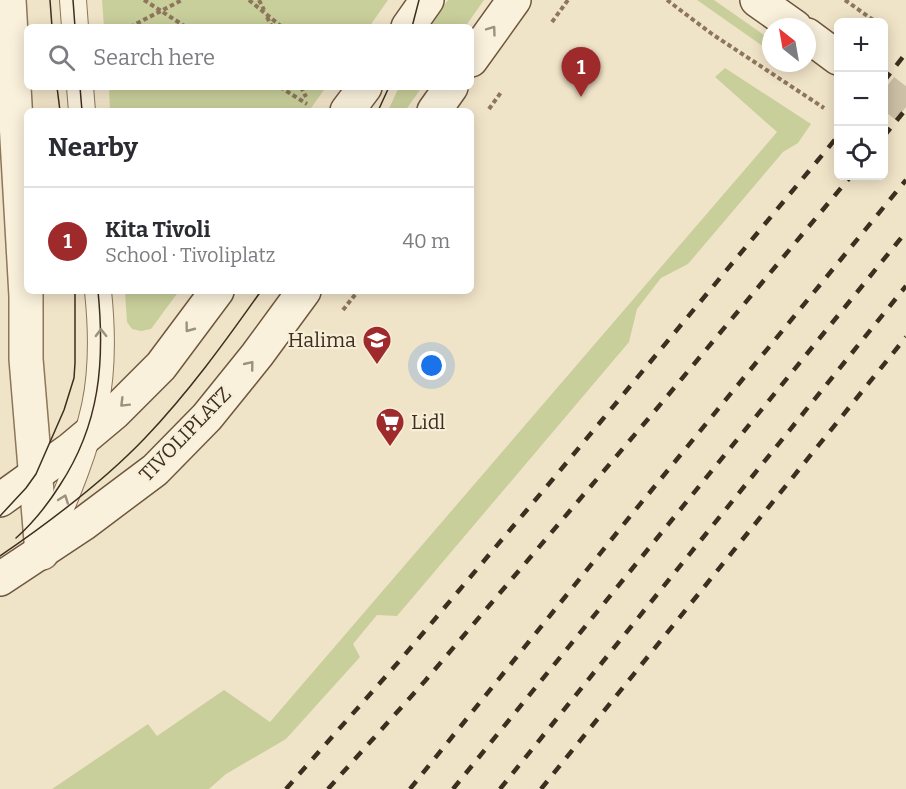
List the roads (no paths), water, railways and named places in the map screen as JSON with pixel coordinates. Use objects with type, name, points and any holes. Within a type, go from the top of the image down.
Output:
[{"type":"street","points":[[9,0],[24,261]]},
{"type":"street","points":[[410,24],[427,0]]},
{"type":"street","points":[[474,56],[514,0]]},
{"type":"street","points":[[757,0],[782,18]]},
{"type":"street","points":[[816,42],[834,55]]},
{"type":"street","points":[[350,108],[363,90]]},
{"type":"street","points":[[436,108],[449,90]]},
{"type":"street","points":[[26,294],[26,359],[42,553]]},
{"type":"street","points":[[0,500],[86,438],[161,366],[215,294]]},
{"type":"street","name":"TIVOLIPLATZ","points":[[0,579],[115,502],[155,470],[207,417],[258,355],[302,294]]},
{"type":"lane","points":[[73,0],[75,24]]},
{"type":"lane","points":[[80,90],[82,108]]},
{"type":"lane","points":[[42,553],[82,451],[95,405],[101,334],[98,294]]},
{"type":"tunnel","points":[[888,93],[906,107]]},
{"type":"tram line","points":[[50,0],[52,24]]},
{"type":"tram line","points":[[73,0],[75,24]]},
{"type":"tram line","points":[[413,24],[419,0]]},
{"type":"tram line","points":[[57,90],[60,108]]},
{"type":"tram line","points":[[80,90],[82,108]]},
{"type":"tram line","points":[[379,108],[388,90]]},
{"type":"tram line","points":[[0,516],[36,474],[64,410],[74,378],[75,294]]},
{"type":"tram line","points":[[16,538],[34,520],[55,492],[84,439],[97,392],[100,368],[98,294]]},
{"type":"tram line","points":[[0,556],[76,501],[145,438],[191,385],[259,294]]},
{"type":"railway","points":[[888,76],[906,53]]},
{"type":"railway","points":[[888,131],[906,109]]},
{"type":"railway","points":[[286,789],[402,658],[834,141]]},
{"type":"railway","points":[[328,789],[425,681],[848,180]]},
{"type":"railway","points":[[410,789],[906,180]]},
{"type":"railway","points":[[453,789],[906,232]]},
{"type":"railway","points":[[500,789],[906,286]]},
{"type":"railway","points":[[541,789],[906,337]]},
{"type":"place","name":"Kita Tivoli","points":[[581,97]]},
{"type":"place","name":"Halima","points":[[377,366]]},
{"type":"place","name":"Lidl","points":[[390,448]]}]
